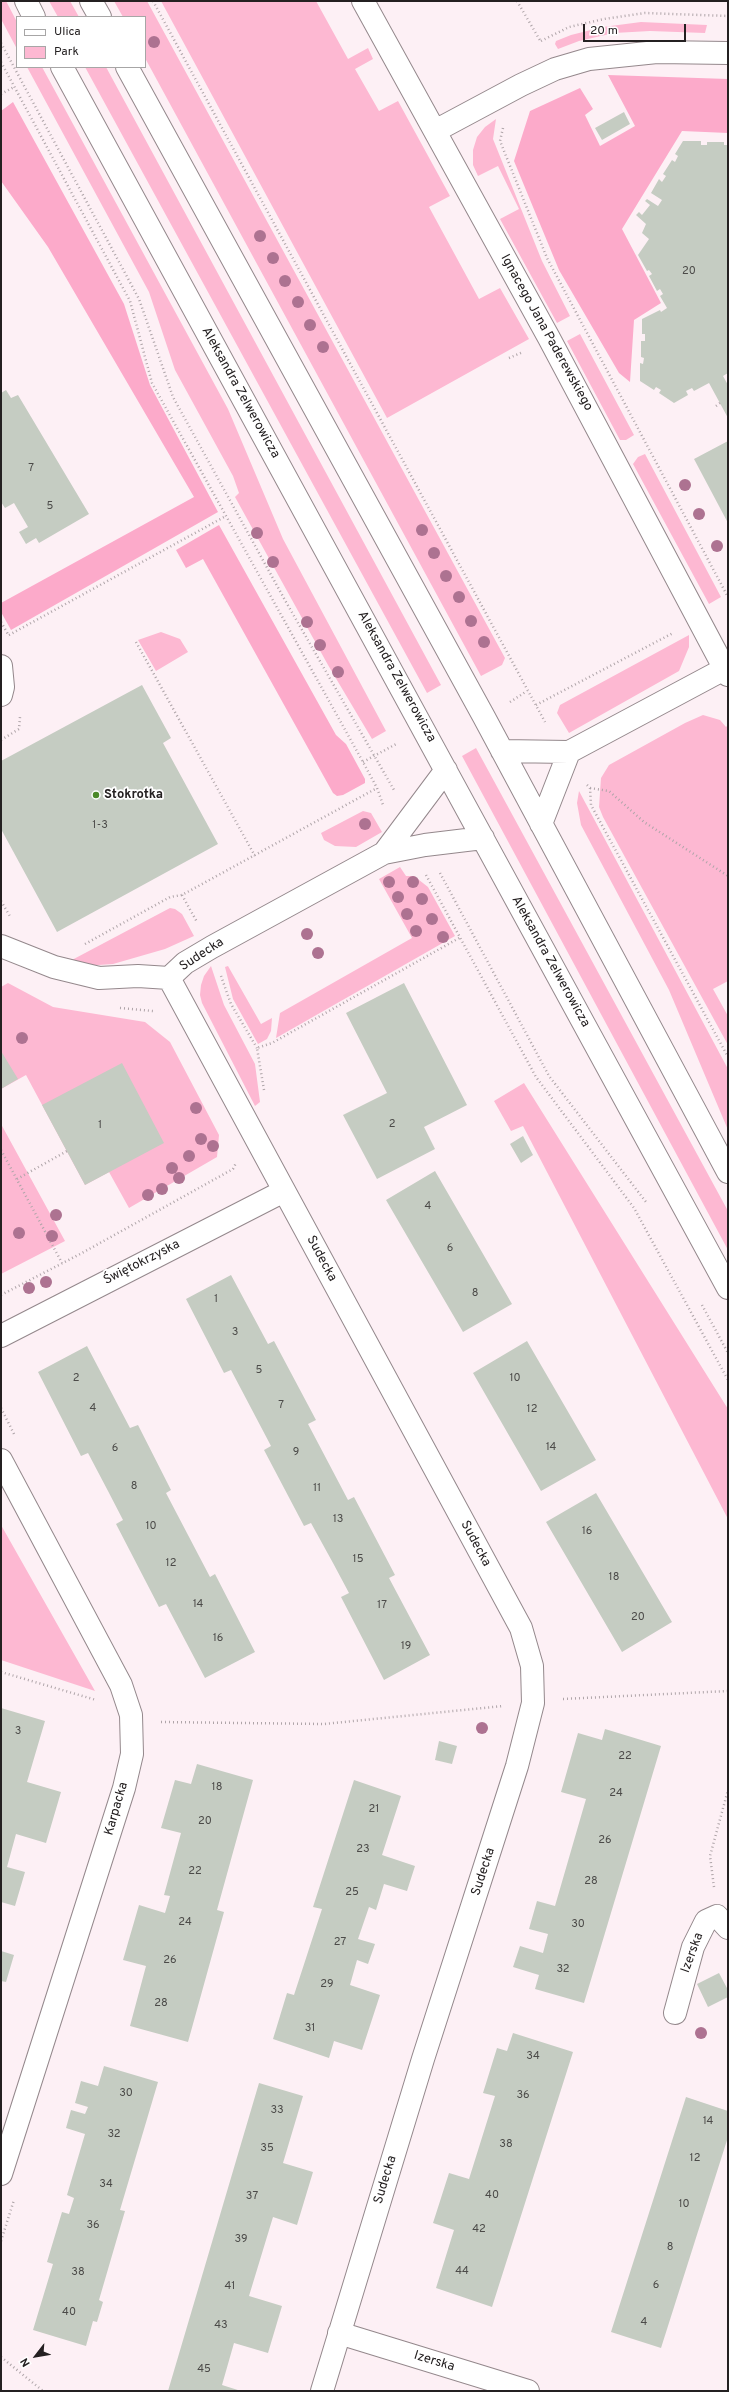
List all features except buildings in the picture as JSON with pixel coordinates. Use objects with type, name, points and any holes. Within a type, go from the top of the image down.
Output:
[{"type":"street","points":[[26,1],[34,16]]},
{"type":"street","points":[[91,1],[99,16]]},
{"type":"street","name":"Ignacego Jana Paderewskiego","points":[[363,1],[553,345],[727,670]]},
{"type":"street","points":[[435,131],[521,85],[555,69],[589,59],[657,52],[728,53]]},
{"type":"street","name":"Aleksandra Zelwerowicza","points":[[63,68],[728,1288]]},
{"type":"street","points":[[128,68],[502,752],[728,1172]]},
{"type":"street","points":[[1,666],[3,687],[1,695]]},
{"type":"street","points":[[502,752],[569,752],[727,670]]},
{"type":"street","points":[[541,824],[569,752]]},
{"type":"street","name":"Sudecka","points":[[402,846],[410,820],[446,770]]},
{"type":"street","name":"Sudecka","points":[[322,2391],[423,2059],[517,1766],[533,1704],[532,1666],[521,1628],[169,978],[185,963],[205,951],[402,846],[483,838]]},
{"type":"street","points":[[1,946],[54,968],[99,978],[138,976],[169,978]]},
{"type":"street","name":"Świętokrzyska","points":[[1,1336],[284,1191]]},
{"type":"street","name":"Karpacka","points":[[1,1460],[96,1635],[121,1685],[131,1715],[132,1754],[124,1788],[1,2174]]},
{"type":"street","name":"Izerska","points":[[675,2013],[693,1947],[706,1921],[723,1922]]},
{"type":"street","name":"Izerska","points":[[340,2333],[528,2391]]},
{"type":"path","points":[[153,1],[527,691]]},
{"type":"path","points":[[517,1],[543,46]]},
{"type":"path","points":[[540,41],[569,27],[604,19],[645,13],[728,16]]},
{"type":"path","points":[[1,43],[139,299],[173,397],[286,602],[375,755],[410,820]]},
{"type":"path","points":[[1,62],[130,301],[152,382],[363,762],[377,788],[387,818],[415,870],[428,876],[536,1077],[634,1208],[728,1380]]},
{"type":"path","points":[[1,94],[14,86]]},
{"type":"path","points":[[504,123],[500,141],[547,258],[728,597]]},
{"type":"path","points":[[716,406],[720,403]]},
{"type":"path","points":[[9,635],[226,516]]},
{"type":"path","points":[[536,704],[699,619]]},
{"type":"path","points":[[136,642],[255,856]]},
{"type":"path","points":[[363,762],[375,755]]},
{"type":"path","points":[[586,783],[590,788],[591,805],[728,1057]]},
{"type":"path","points":[[83,945],[170,897],[182,895],[377,788]]},
{"type":"path","points":[[590,788],[609,791],[644,822],[728,876]]},
{"type":"path","points":[[402,846],[549,1076],[647,1203]]},
{"type":"path","points":[[1,901],[14,924]]},
{"type":"path","points":[[265,1094],[257,1048],[272,1043],[461,937]]},
{"type":"path","points":[[115,1008],[160,1013]]},
{"type":"path","points":[[1,1150],[62,1264]]},
{"type":"path","points":[[17,1179],[67,1151]]},
{"type":"path","points":[[1,1295],[62,1264],[233,1170],[239,1157]]},
{"type":"path","points":[[698,1298],[728,1353]]},
{"type":"path","points":[[1,1408],[16,1436]]},
{"type":"path","points":[[1,1672],[98,1701],[131,1715],[155,1722],[324,1724],[509,1706]]},
{"type":"path","points":[[562,1699],[728,1691]]},
{"type":"path","points":[[723,1922],[710,1856],[728,1790]]},
{"type":"path","points":[[1,2241],[15,2196]]},
{"type":"path","points":[[1,2357],[43,2391]]},
{"type":"green space","points":[[1,1],[6,1],[16,20],[16,47],[1,19]]},
{"type":"green space","points":[[49,1],[70,1],[78,16],[57,16]]},
{"type":"green space","points":[[114,1],[147,1],[505,658],[502,665],[481,676],[146,60],[146,16],[122,16]]},
{"type":"green space","points":[[161,1],[316,1],[348,59],[368,48],[373,59],[355,69],[379,111],[398,101],[450,196],[429,207],[479,299],[500,288],[529,339],[387,418]]},
{"type":"green space","points":[[641,22],[707,25],[705,33],[650,31],[614,33],[579,41],[558,49],[555,44],[556,41],[571,35],[603,27]]},
{"type":"green space","points":[[28,68],[43,68],[228,409],[283,539],[386,731],[372,739],[328,665],[235,497],[239,493],[233,476],[175,370],[149,292]]},
{"type":"green space","points":[[86,68],[107,68],[441,685],[427,693]]},
{"type":"green space","points":[[496,119],[493,139],[542,261],[570,316],[557,323],[500,219],[519,209],[498,166],[478,176],[473,165],[473,150],[477,137],[485,127]]},
{"type":"green space","points":[[580,334],[634,435],[626,440],[620,440],[567,341]]},
{"type":"green space","points":[[645,454],[721,597],[709,604],[633,464],[638,457]]},
{"type":"green space","points":[[161,632],[180,639],[188,652],[156,671],[138,640]]},
{"type":"green space","points":[[689,635],[689,647],[679,671],[569,733],[557,713],[560,705]]},
{"type":"green space","points":[[703,715],[720,720],[726,727],[728,725],[728,981],[713,989],[728,1016],[728,1045],[603,817],[599,807],[601,778],[609,765],[685,723]]},
{"type":"green space","points":[[476,748],[728,1211],[728,1250],[462,756]]},
{"type":"green space","points":[[579,791],[728,1069],[728,1130],[669,990],[581,825],[577,803]]},
{"type":"green space","points":[[363,811],[371,813],[382,832],[356,847],[335,846],[324,840],[321,833]]},
{"type":"green space","points":[[400,867],[406,876],[414,876],[428,887],[455,936],[276,1038],[280,1013],[412,938],[379,879]]},
{"type":"green space","points":[[170,908],[175,909],[182,914],[194,936],[165,949],[113,964],[84,966],[70,961]]},
{"type":"green space","points":[[211,966],[224,1005],[255,1064],[260,1102],[255,1106],[202,1003],[200,995],[201,985],[204,976]]},
{"type":"green space","points":[[228,966],[261,1024],[272,1018],[271,1031],[267,1039],[258,1044],[233,999],[225,967]]},
{"type":"green space","points":[[8,983],[53,1007],[145,1022],[170,1042],[219,1135],[217,1157],[129,1208],[109,1172],[85,1185],[26,1075],[1,1089],[1,987]]},
{"type":"green space","points":[[524,1083],[728,1409],[728,1519],[523,1126],[511,1131],[494,1101]]},
{"type":"green space","points":[[1,1124],[65,1241],[1,1274]]},
{"type":"green space","points":[[1,1525],[95,1691],[1,1660]]},
{"type":"shaded area","points":[[608,75],[728,79],[728,133],[682,131],[622,229],[661,303],[634,320],[630,382],[619,373],[559,270],[514,161],[530,111],[580,88],[593,109],[585,115],[600,146],[635,126]]},
{"type":"shaded area","points":[[13,102],[124,304],[150,385],[218,512],[11,630],[1,612],[1,603],[194,497],[48,247],[1,181],[1,111]]},
{"type":"shaded area","points":[[219,525],[336,735],[346,744],[365,779],[365,783],[343,795],[337,796],[333,793],[203,559],[186,568],[176,550]]},
{"type":"place","name":"Stokrotka","points":[[96,795]]}]
